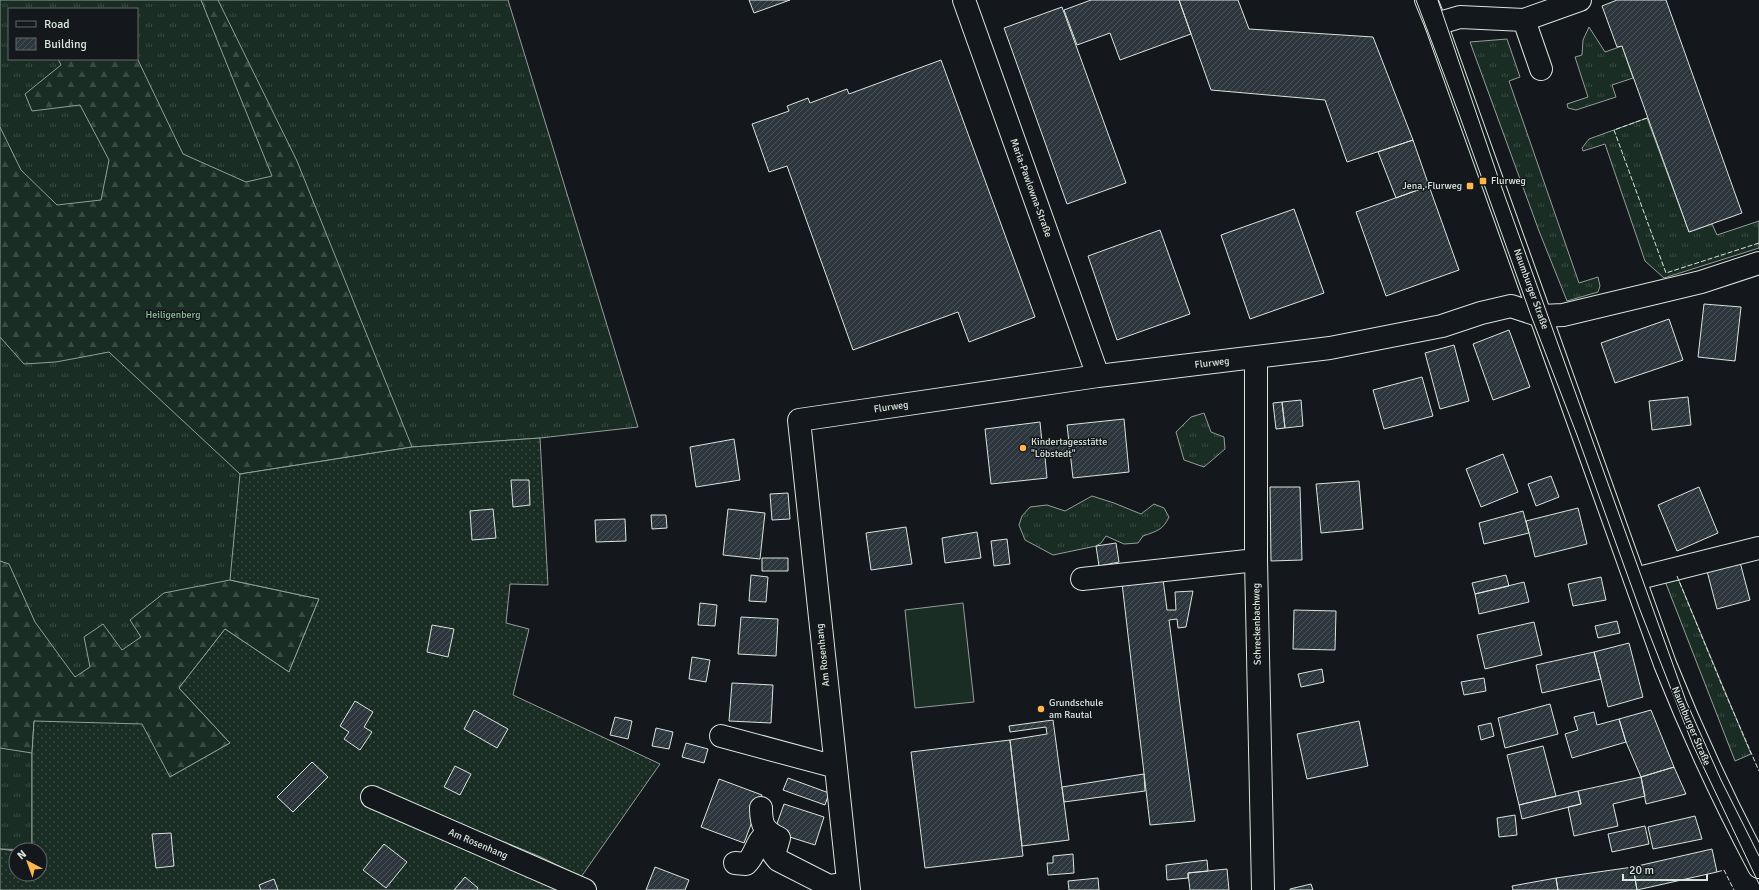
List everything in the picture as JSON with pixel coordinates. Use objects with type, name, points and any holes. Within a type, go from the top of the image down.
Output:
[{"type":"street","name":"Maria-Pawlowna-Straße","points":[[964,0],[1098,376]]},
{"type":"street","name":"Naumburger Straße","points":[[1426,0],[1436,24],[1686,717],[1715,781],[1759,867]]},
{"type":"street","points":[[1436,24],[1460,16],[1524,20],[1580,0]]},
{"type":"street","points":[[1524,20],[1541,69]]},
{"type":"street","name":"Flurweg","points":[[799,420],[1098,376],[1330,348],[1442,326],[1481,313],[1511,306],[1541,316],[1563,315],[1694,284],[1759,263]]},
{"type":"street","name":"Schreckenbachweg","points":[[1256,358],[1256,560],[1263,890]]},
{"type":"street","name":"Am Rosenhang","points":[[799,420],[848,887]]},
{"type":"street","points":[[1635,579],[1759,548]]},
{"type":"street","points":[[1082,579],[1256,560]]},
{"type":"street","points":[[721,736],[836,767]]},
{"type":"street","name":"Am Rosenhang","points":[[372,797],[585,890]]},
{"type":"street","points":[[761,808],[763,823],[768,833],[779,838],[774,855],[778,860],[829,886],[848,887]]},
{"type":"street","points":[[735,863],[746,864],[751,860],[761,838],[768,833]]},
{"type":"green space","name":"Heiligenberg","points":[[0,0],[508,0],[638,427],[540,438],[412,447],[240,474],[319,599],[225,629],[230,743],[32,753],[32,842],[8,842],[8,849],[0,849]]},
{"type":"green space","points":[[201,0],[218,0],[297,161],[412,447],[240,474],[109,352],[56,362],[24,364],[0,337],[0,127],[21,170],[57,205],[101,200],[109,160],[80,105],[32,111],[25,94],[61,65],[58,60],[138,60],[183,154],[246,182],[272,176]]},
{"type":"green space","points":[[1589,27],[1605,52],[1622,46],[1633,78],[1612,85],[1616,97],[1576,110],[1568,108],[1567,104],[1588,97],[1575,57],[1582,55],[1583,40]]},
{"type":"green space","points":[[1507,39],[1520,77],[1509,81],[1579,283],[1598,277],[1600,286],[1598,292],[1567,301],[1539,231],[1470,42]]},
{"type":"green space","points":[[1647,118],[1689,232],[1712,224],[1717,235],[1759,221],[1759,248],[1664,278],[1645,261],[1605,144],[1583,151],[1582,148],[1589,139]]},
{"type":"green space","points":[[1204,413],[1211,432],[1224,437],[1225,449],[1204,467],[1184,460],[1176,432],[1191,417]]},
{"type":"green space","points":[[540,438],[548,585],[510,584],[506,623],[529,629],[513,695],[660,764],[581,877],[541,857],[480,832],[469,843],[576,890],[0,890],[0,849],[8,850],[8,882],[48,882],[48,842],[32,842],[32,753],[34,721],[142,724],[170,777],[230,743],[179,688],[225,629],[289,672],[319,599],[230,580],[240,474],[412,447]]},
{"type":"green space","points":[[1092,496],[1141,514],[1154,504],[1164,508],[1169,517],[1162,527],[1143,536],[1138,543],[1124,544],[1106,536],[1101,543],[1096,546],[1053,555],[1025,540],[1019,525],[1022,516],[1030,507],[1047,505],[1065,511]]},
{"type":"green space","points":[[0,561],[9,564],[35,622],[75,677],[90,667],[84,637],[103,624],[122,650],[141,637],[130,620],[164,593],[230,580],[319,599],[289,672],[225,629],[179,688],[230,743],[170,777],[34,721],[32,753],[0,748]]},
{"type":"green space","points":[[1677,576],[1751,754],[1735,761],[1665,581]]},
{"type":"green space","points":[[963,603],[974,702],[915,708],[905,610]]},
{"type":"building","points":[[749,0],[790,0],[754,13]]},
{"type":"building","points":[[1091,0],[1179,0],[1191,34],[1120,60],[1110,33],[1077,45],[1064,10]]},
{"type":"building","points":[[1179,0],[1238,0],[1249,29],[1373,37],[1413,140],[1347,162],[1325,100],[1211,90]]},
{"type":"building","points":[[1617,0],[1666,0],[1742,213],[1689,232],[1622,46],[1617,47],[1602,6]]},
{"type":"building","points":[[1062,7],[1126,183],[1067,204],[1004,28]]},
{"type":"building","points":[[941,60],[1035,317],[969,342],[958,312],[853,350],[787,166],[769,172],[752,124],[789,111],[787,106],[808,98],[810,103],[847,89],[849,94]]},
{"type":"building","points":[[1413,140],[1429,186],[1396,198],[1378,152]]},
{"type":"building","points":[[1429,186],[1459,270],[1386,296],[1356,212]]},
{"type":"building","points":[[1294,209],[1324,293],[1250,319],[1221,235]]},
{"type":"building","points":[[1160,230],[1190,314],[1117,340],[1088,256]]},
{"type":"building","points":[[1704,304],[1741,307],[1735,361],[1698,357]]},
{"type":"building","points":[[1669,319],[1683,360],[1615,383],[1601,343]]},
{"type":"building","points":[[1509,330],[1530,387],[1493,400],[1473,344]]},
{"type":"building","points":[[1454,345],[1469,401],[1440,409],[1425,353]]},
{"type":"building","points":[[1422,377],[1433,416],[1384,429],[1373,390]]},
{"type":"building","points":[[1688,397],[1691,425],[1652,430],[1649,401]]},
{"type":"building","points":[[1301,400],[1303,426],[1285,428],[1282,402]]},
{"type":"building","points":[[1282,402],[1285,428],[1276,429],[1273,403]]},
{"type":"building","points":[[1124,419],[1129,472],[1073,478],[1067,425]]},
{"type":"building","points":[[1040,422],[1042,443],[1068,440],[1070,454],[1045,457],[1047,478],[991,484],[985,429]]},
{"type":"building","points":[[734,439],[740,480],[696,487],[690,447]]},
{"type":"building","points":[[1503,454],[1518,492],[1481,507],[1466,469]]},
{"type":"building","points":[[1551,476],[1559,497],[1536,506],[1528,484]]},
{"type":"building","points":[[511,480],[529,480],[530,505],[513,507]]},
{"type":"building","points":[[1359,481],[1363,529],[1321,533],[1316,484]]},
{"type":"building","points":[[1270,487],[1300,487],[1302,560],[1271,561]]},
{"type":"building","points":[[1699,487],[1718,533],[1677,551],[1658,505]]},
{"type":"building","points":[[788,493],[790,519],[772,520],[770,494]]},
{"type":"building","points":[[1578,508],[1587,544],[1535,557],[1526,521]]},
{"type":"building","points":[[493,509],[496,538],[472,540],[470,511]]},
{"type":"building","points":[[728,509],[765,513],[760,559],[723,555]]},
{"type":"building","points":[[1523,511],[1529,533],[1484,544],[1479,523]]},
{"type":"building","points":[[651,515],[666,515],[667,528],[652,529]]},
{"type":"building","points":[[625,519],[626,541],[596,542],[595,520]]},
{"type":"building","points":[[906,527],[912,564],[871,570],[866,533]]},
{"type":"building","points":[[977,532],[981,558],[945,563],[942,538]]},
{"type":"building","points":[[1007,539],[1010,564],[994,566],[991,541]]},
{"type":"building","points":[[1116,543],[1119,562],[1099,566],[1096,546]]},
{"type":"building","points":[[762,558],[788,558],[788,571],[762,571]]},
{"type":"building","points":[[1740,562],[1750,600],[1717,609],[1707,571]]},
{"type":"building","points":[[751,575],[768,577],[766,602],[749,601]]},
{"type":"building","points":[[1506,575],[1509,586],[1475,594],[1472,583]]},
{"type":"building","points":[[1601,577],[1606,600],[1573,606],[1568,584]]},
{"type":"building","points":[[1163,579],[1167,610],[1176,610],[1175,592],[1193,591],[1186,627],[1178,628],[1177,619],[1169,620],[1195,821],[1150,825],[1122,583]]},
{"type":"building","points":[[1524,582],[1529,602],[1479,614],[1475,594]]},
{"type":"building","points":[[700,603],[717,605],[715,626],[698,625]]},
{"type":"building","points":[[1294,610],[1336,611],[1335,650],[1293,649]]},
{"type":"building","points":[[741,617],[778,619],[776,656],[738,654]]},
{"type":"building","points":[[1617,621],[1620,633],[1598,638],[1595,626]]},
{"type":"building","points":[[1534,622],[1542,655],[1485,669],[1477,635]]},
{"type":"building","points":[[432,625],[454,629],[448,657],[427,652]]},
{"type":"building","points":[[1629,643],[1643,697],[1608,707],[1594,652]]},
{"type":"building","points":[[1594,652],[1601,679],[1542,693],[1536,665]]},
{"type":"building","points":[[692,657],[710,660],[706,682],[689,679]]},
{"type":"building","points":[[1322,669],[1324,682],[1301,687],[1298,674]]},
{"type":"building","points":[[1484,678],[1486,691],[1464,695],[1461,682]]},
{"type":"building","points":[[732,683],[773,685],[771,723],[729,721]]},
{"type":"building","points":[[355,701],[373,712],[364,727],[372,732],[360,750],[344,739],[349,732],[340,726]]},
{"type":"building","points":[[1550,704],[1558,734],[1505,748],[1498,718]]},
{"type":"building","points":[[474,710],[508,729],[497,748],[464,729]]},
{"type":"building","points":[[1651,710],[1674,767],[1641,777],[1626,742],[1619,719]]},
{"type":"building","points":[[1594,712],[1597,725],[1619,719],[1626,742],[1572,758],[1565,734],[1578,730],[1574,717]]},
{"type":"building","points":[[615,717],[632,721],[628,739],[610,735]]},
{"type":"building","points":[[1053,720],[1069,840],[1022,846],[1010,740],[1047,734],[1046,727],[1010,732],[1009,726]]},
{"type":"building","points":[[1359,721],[1368,766],[1307,779],[1297,734]]},
{"type":"building","points":[[1491,723],[1494,736],[1481,740],[1478,726]]},
{"type":"building","points":[[656,728],[673,732],[669,749],[652,746]]},
{"type":"building","points":[[1010,740],[1023,856],[925,868],[911,752]]},
{"type":"building","points":[[686,743],[708,749],[704,763],[682,757]]},
{"type":"building","points":[[1543,746],[1556,796],[1519,805],[1507,755]]},
{"type":"building","points":[[312,762],[328,777],[293,812],[277,797]]},
{"type":"building","points":[[455,766],[471,774],[460,795],[444,787]]},
{"type":"building","points":[[1674,767],[1686,794],[1646,804],[1641,777]]},
{"type":"building","points":[[1144,774],[1145,791],[1064,802],[1062,787]]},
{"type":"building","points":[[1641,777],[1645,796],[1613,804],[1618,826],[1574,836],[1568,807],[1581,804],[1578,791]]},
{"type":"building","points":[[788,778],[829,793],[825,805],[783,790]]},
{"type":"building","points":[[719,779],[762,795],[744,843],[701,827]]},
{"type":"building","points":[[1578,791],[1581,804],[1522,819],[1519,805]]},
{"type":"building","points":[[784,804],[824,817],[815,845],[774,832]]},
{"type":"building","points":[[1515,815],[1517,835],[1499,837],[1497,818]]},
{"type":"building","points":[[1695,816],[1702,839],[1653,849],[1648,827]]},
{"type":"building","points":[[1645,826],[1649,844],[1612,852],[1608,834]]},
{"type":"building","points":[[171,833],[174,866],[156,868],[152,834]]},
{"type":"building","points":[[384,844],[407,862],[386,888],[363,870]]},
{"type":"building","points":[[1712,849],[1717,872],[1637,890],[1633,867]]},
{"type":"building","points":[[1073,854],[1074,873],[1048,875],[1047,863],[1053,863],[1053,856]]},
{"type":"building","points":[[1207,860],[1208,871],[1188,873],[1188,878],[1167,880],[1166,865]]},
{"type":"building","points":[[655,867],[689,880],[685,890],[646,890]]},
{"type":"building","points":[[1633,867],[1637,890],[1558,890],[1556,878]]},
{"type":"building","points":[[1227,869],[1229,890],[1190,890],[1188,873]]},
{"type":"building","points":[[465,877],[478,888],[477,890],[454,890]]},
{"type":"building","points":[[1098,878],[1099,890],[1069,890],[1068,881]]},
{"type":"building","points":[[1556,878],[1558,890],[1513,890],[1512,886]]},
{"type":"building","points":[[274,879],[278,890],[261,890],[259,885]]},
{"type":"building","points":[[1311,884],[1313,890],[1290,890],[1290,889]]},
{"type":"tram line","points":[[1416,0],[1640,610],[1693,745],[1759,884]]},
{"type":"tram line","points":[[1438,0],[1497,174],[1686,701],[1721,780],[1759,856]]},
{"type":"fence","points":[[1647,118],[1614,130],[1666,273],[1759,243]]},
{"type":"fence","points":[[1677,576],[1759,771]]},
{"type":"fence","points":[[1717,872],[1724,870],[1734,890]]},
{"type":"place","name":"Flurweg","points":[[1483,181]]},
{"type":"place","name":"Jena, Flurweg","points":[[1470,186]]},
{"type":"place","name":"Kindertagesstätte \"Löbstedt\"","points":[[1023,448]]},
{"type":"place","name":"Grundschule am Rautal","points":[[1041,709]]}]
